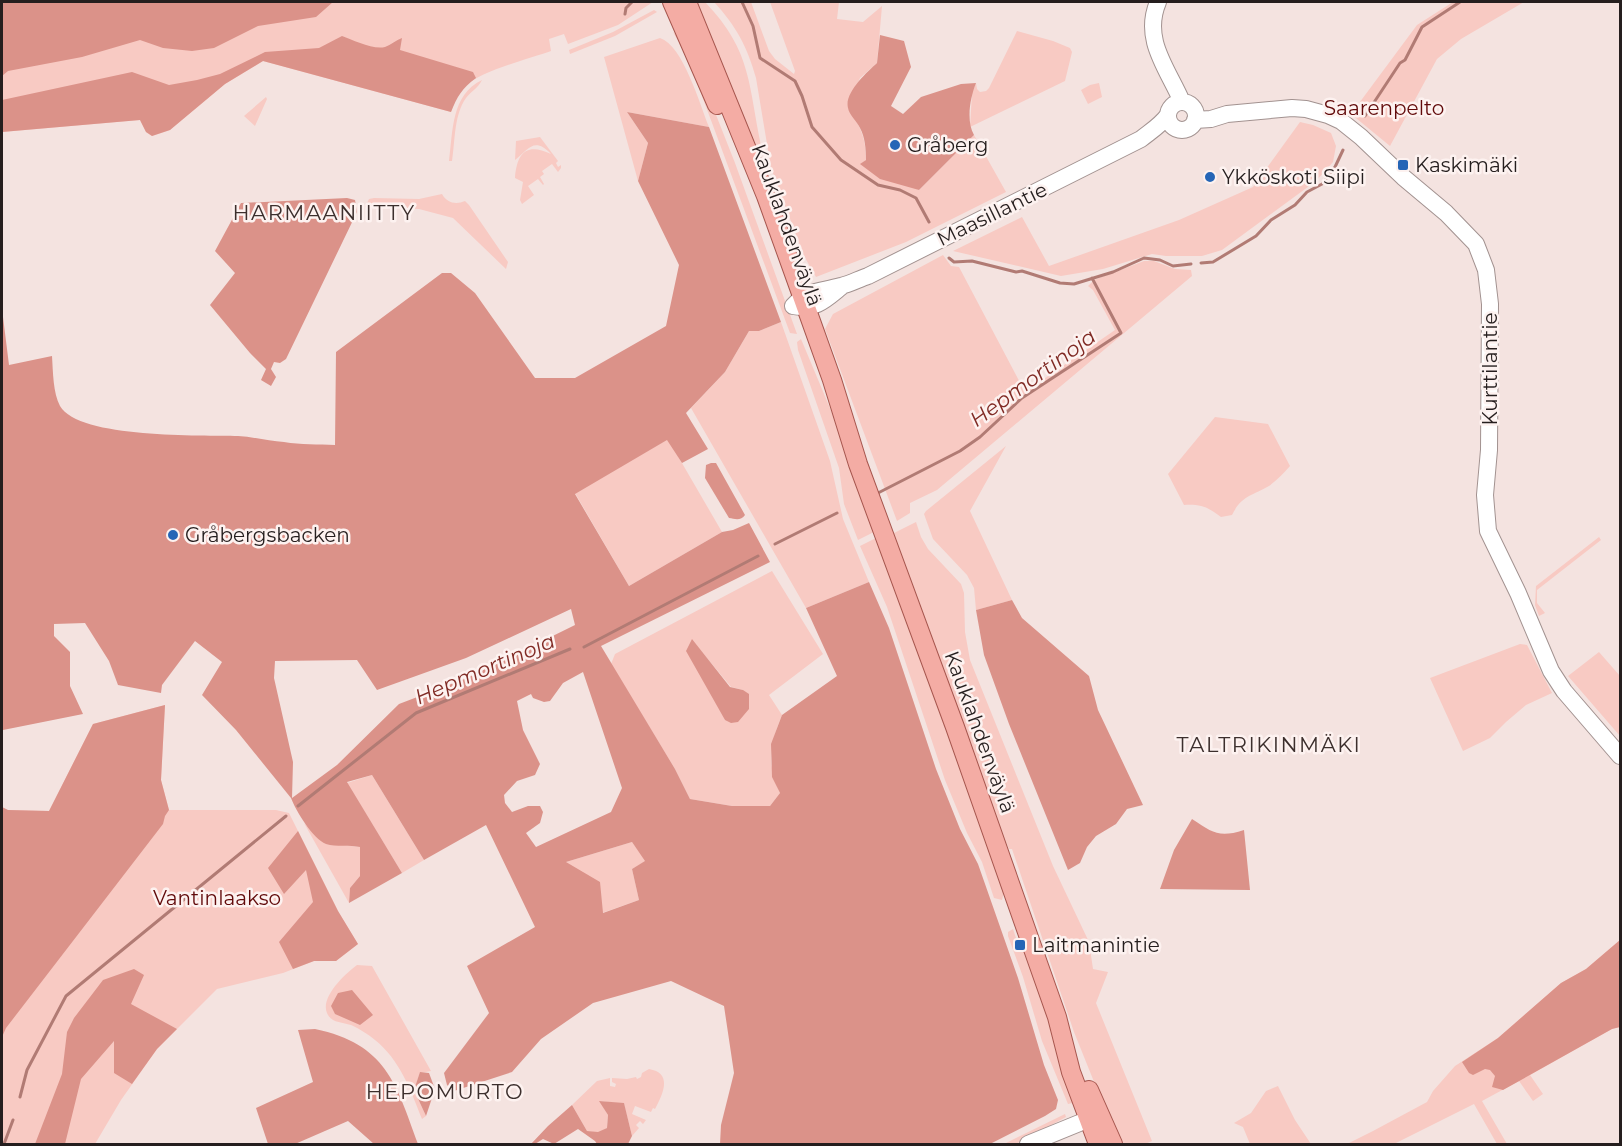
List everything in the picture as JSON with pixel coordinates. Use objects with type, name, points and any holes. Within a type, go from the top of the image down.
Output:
[{"type":"main road","name":"Kauklahdenväylä","points":[[672,2],[801,304]]},
{"type":"main road","name":"Kauklahdenväylä","points":[[687,2],[766,196],[801,304],[951,716],[1057,1017],[1071,1072],[1094,1117],[1113,1144]]},
{"type":"main road","name":"Kauklahdenväylä","points":[[1094,1117],[1098,1144]]},
{"type":"street","points":[[1158,2],[1153,18],[1153,29],[1165,71],[1167,93],[1181,114]]},
{"type":"street","name":"Kurttilantie","points":[[1181,114],[1211,120],[1227,114],[1306,109],[1334,117],[1361,137],[1476,244],[1486,270],[1490,304],[1489,450],[1485,495],[1488,531],[1518,593],[1551,671],[1564,691],[1620,756]]},
{"type":"street","name":"Maasillantie","points":[[801,304],[822,302],[842,286],[867,276],[1141,139],[1155,127],[1181,114]]},
{"type":"street","points":[[1028,1144],[1094,1117]]},
{"type":"green space","points":[[2,2],[653,2],[618,25],[568,44],[564,34],[549,39],[551,51],[505,66],[471,81],[456,99],[451,112],[263,61],[225,84],[170,130],[152,136],[146,132],[140,120],[2,132]]},
{"type":"green space","points":[[694,2],[705,2],[721,20],[740,54],[750,88],[761,151],[755,152]]},
{"type":"green space","points":[[714,2],[751,2],[769,51],[775,59],[794,74],[795,71],[770,2],[839,2],[837,19],[863,22],[882,6],[877,63],[860,78],[848,108],[863,138],[866,160],[861,164],[919,190],[974,135],[1006,192],[906,242],[816,277],[804,256],[771,168],[756,78],[749,56],[735,28]]},
{"type":"green space","name":"Saarenpelto","points":[[1453,2],[1524,2],[1461,39],[1437,59],[1390,146],[1351,114],[1417,25]]},
{"type":"green space","points":[[654,10],[657,12],[615,36],[570,54],[569,50],[613,32]]},
{"type":"green space","points":[[1017,31],[1070,48],[1072,52],[1065,81],[970,127],[972,93],[976,83],[980,92],[989,88]]},
{"type":"green space","points":[[673,32],[692,54],[735,163],[797,334],[790,333],[689,61]]},
{"type":"green space","points":[[660,38],[668,43],[683,63],[709,127],[627,112],[648,143],[638,181],[604,57]]},
{"type":"green space","points":[[482,80],[466,98],[461,108],[452,161],[449,161],[453,126],[459,104],[464,95]]},
{"type":"green space","points":[[1099,83],[1102,97],[1088,104],[1081,90]]},
{"type":"green space","points":[[266,97],[267,99],[255,126],[244,116]]},
{"type":"green space","points":[[1300,122],[1331,133],[1336,146],[1333,162],[1316,181],[1222,250],[1202,256],[1152,254],[1103,269],[1061,276],[953,251],[1022,217],[1049,266],[1179,220],[1253,187]]},
{"type":"green space","points":[[540,137],[558,161],[556,163],[558,167],[561,165],[561,168],[558,172],[552,164],[542,171],[544,174],[540,177],[544,184],[538,179],[528,186],[534,195],[522,204],[520,200],[523,182],[515,178],[518,161],[525,152],[530,150],[536,149],[551,154],[536,145],[532,146],[515,160],[516,141]]},
{"type":"green space","points":[[442,194],[449,201],[458,203],[465,201],[469,205],[508,262],[506,269],[453,218],[419,209],[365,207],[369,199],[374,198],[419,199]]},
{"type":"green space","points":[[943,255],[951,266],[959,267],[1025,392],[1115,330],[1093,290],[1088,286],[1094,280],[1144,261],[1154,261],[1175,269],[1191,270],[1192,276],[937,490],[910,503],[910,513],[897,521],[825,329],[833,314]]},
{"type":"green space","points":[[781,322],[830,461],[843,519],[869,582],[806,608],[691,408],[725,372],[749,331],[759,331]]},
{"type":"green space","points":[[801,339],[845,444],[876,531],[858,540],[844,504],[839,468],[798,350],[797,342]]},
{"type":"green space","points":[[1215,417],[1268,424],[1290,466],[1269,486],[1240,503],[1232,515],[1221,517],[1204,507],[1184,505],[1168,474]]},
{"type":"green space","points":[[668,439],[722,532],[629,586],[575,493]]},
{"type":"green space","points":[[1006,446],[970,511],[1012,600],[976,610],[974,588],[967,575],[933,539],[924,514]]},
{"type":"green space","points":[[916,522],[928,549],[961,584],[964,593],[965,632],[970,660],[1053,866],[1089,942],[1093,969],[1108,972],[1096,1003],[1152,1141],[1145,1144],[1119,1144],[1074,1032],[1012,849],[1009,849],[993,814],[892,534]]},
{"type":"green space","points":[[878,537],[1004,892],[1002,900],[994,898],[982,862],[945,780],[887,607],[860,546]]},
{"type":"green space","points":[[1599,537],[1601,540],[1537,590],[1537,603],[1545,613],[1539,616],[1535,605],[1536,586]]},
{"type":"green space","points":[[772,571],[823,654],[769,695],[782,715],[771,754],[773,772],[780,793],[770,806],[732,806],[690,799],[675,769],[611,664],[615,654]],"holes":[[[692,640],[731,687],[743,690],[725,720]]]},
{"type":"green space","points":[[1520,644],[1527,645],[1552,693],[1526,705],[1490,738],[1463,751],[1430,678]]},
{"type":"green space","points":[[1599,652],[1620,676],[1620,736],[1568,676]]},
{"type":"green space","name":"Vantinlaakso","points":[[165,705],[161,780],[169,810],[276,810],[289,813],[338,911],[358,944],[336,961],[314,961],[283,973],[217,989],[157,1049],[121,1100],[95,1144],[2,1144],[2,807],[8,810],[49,811],[93,724]]},
{"type":"green space","points":[[372,775],[424,860],[402,873],[347,783]]},
{"type":"green space","points":[[304,823],[325,843],[360,847],[360,876],[350,888],[349,903]]},
{"type":"green space","points":[[632,842],[646,861],[632,869],[639,900],[602,913],[566,862]]},
{"type":"green space","points":[[1013,929],[1045,1004],[1073,1103],[1068,1104],[1042,1041],[1008,936],[1008,932]]},
{"type":"green space","points":[[1620,940],[1620,1027],[1612,1029],[1530,1075],[1543,1094],[1533,1101],[1519,1081],[1482,1101],[1507,1144],[1497,1144],[1474,1104],[1394,1144],[1340,1144],[1349,1143],[1427,1102],[1433,1091],[1455,1066],[1498,1038],[1561,983],[1586,969]]},
{"type":"green space","points":[[357,965],[372,966],[431,1071],[420,1073],[414,1090],[426,1116],[422,1119],[398,1066],[384,1048],[363,1031],[334,1020],[327,1013],[327,1000],[331,993],[341,979]]},
{"type":"green space","points":[[649,1069],[656,1071],[664,1079],[663,1091],[655,1109],[653,1108],[651,1112],[635,1106],[632,1114],[646,1120],[643,1124],[640,1121],[636,1125],[639,1128],[632,1136],[624,1104],[600,1101],[608,1115],[607,1128],[598,1133],[587,1131],[572,1105],[597,1081],[610,1078],[610,1086],[615,1087],[616,1084],[612,1082],[612,1078],[636,1077],[637,1079]]},
{"type":"green space","points":[[1278,1086],[1295,1120],[1311,1144],[1250,1144],[1243,1127],[1234,1123],[1251,1113],[1266,1091]]},
{"type":"green space","points":[[1065,1114],[1066,1117],[1016,1144],[1004,1144]]},
{"type":"shaded area","points":[[2,2],[333,2],[316,17],[258,26],[214,48],[192,51],[163,48],[140,40],[82,57],[8,71],[2,76]]},
{"type":"shaded area","points":[[880,35],[904,41],[911,67],[891,106],[903,114],[921,97],[961,84],[976,83],[970,109],[970,123],[974,135],[919,190],[880,179],[860,164],[866,160],[864,139],[859,125],[851,116],[848,102],[857,83],[877,63]]},
{"type":"shaded area","points":[[342,36],[380,48],[402,38],[400,50],[473,72],[476,78],[460,93],[451,112],[263,61],[225,84],[170,130],[152,136],[146,132],[140,120],[2,132],[2,100],[132,72],[169,85],[197,80],[220,74],[265,52],[319,48]]},
{"type":"shaded area","points":[[627,112],[709,127],[781,322],[759,331],[749,331],[725,372],[686,413],[708,449],[682,463],[667,440],[575,494],[629,586],[722,532],[749,523],[770,562],[601,646],[675,769],[690,799],[732,806],[770,806],[780,793],[772,777],[771,744],[782,715],[837,676],[806,608],[869,582],[889,628],[936,769],[960,829],[978,864],[1018,978],[1044,1065],[1058,1100],[1056,1109],[990,1144],[720,1144],[721,1125],[734,1073],[724,1006],[671,981],[593,1003],[541,1039],[512,1072],[454,1091],[447,1085],[444,1073],[489,1013],[467,966],[535,927],[486,825],[424,860],[372,775],[347,782],[402,873],[349,903],[350,888],[360,876],[360,847],[326,844],[321,841],[301,817],[291,798],[236,730],[202,695],[222,662],[195,641],[162,685],[161,693],[118,685],[109,661],[85,623],[54,624],[54,636],[70,652],[70,686],[83,714],[3,730],[2,738],[2,309],[9,365],[52,356],[56,395],[60,406],[72,417],[115,430],[143,433],[238,436],[297,444],[335,445],[336,352],[442,273],[451,273],[475,293],[535,378],[575,378],[666,326],[679,265],[638,181],[648,143]],"holes":[[[571,609],[575,625],[467,678],[399,704],[337,765],[292,798],[293,762],[274,678],[275,661],[357,660],[377,690],[466,658]],[[583,672],[622,788],[611,812],[536,847],[526,833],[540,823],[543,812],[540,806],[528,806],[512,812],[505,803],[504,795],[517,781],[535,775],[540,764],[523,730],[517,701],[531,694],[533,698],[544,702],[550,701],[563,683]],[[632,842],[645,861],[632,869],[639,900],[603,913],[600,882],[566,862]]]},
{"type":"shaded area","points":[[347,198],[355,200],[357,212],[286,359],[280,363],[274,362],[271,369],[276,377],[271,386],[261,380],[266,369],[210,305],[235,273],[215,251],[241,203]]},
{"type":"shaded area","points":[[716,463],[745,515],[742,518],[729,518],[705,478],[706,465]]},
{"type":"shaded area","points":[[1012,600],[1022,618],[1089,676],[1098,710],[1143,805],[1127,809],[1116,824],[1096,836],[1087,847],[1080,863],[1068,870],[1009,724],[984,655],[976,610]]},
{"type":"shaded area","points":[[692,639],[730,687],[749,694],[749,709],[738,722],[731,723],[725,720],[686,651]]},
{"type":"shaded area","points":[[165,705],[161,780],[169,810],[163,824],[6,1028],[2,1037],[2,807],[8,810],[49,811],[93,724]]},
{"type":"shaded area","points":[[1192,819],[1216,833],[1228,834],[1244,830],[1250,890],[1160,889],[1174,850]]},
{"type":"shaded area","points":[[298,831],[338,911],[358,944],[336,961],[314,961],[293,969],[279,942],[313,902],[306,870],[284,894],[268,868]]},
{"type":"shaded area","points":[[1620,940],[1620,1027],[1612,1029],[1503,1090],[1492,1087],[1495,1076],[1490,1070],[1485,1069],[1473,1075],[1469,1073],[1462,1062],[1498,1038],[1561,983],[1586,969]]},
{"type":"shaded area","points":[[134,969],[144,975],[131,1004],[177,1029],[157,1049],[132,1084],[114,1073],[114,1041],[81,1079],[65,1144],[35,1144],[62,1074],[67,1032],[74,1018],[103,980]]},
{"type":"shaded area","points":[[352,990],[373,1015],[360,1025],[335,1014],[331,1006],[338,993]]},
{"type":"shaded area","points":[[315,1029],[339,1036],[358,1045],[385,1069],[403,1102],[418,1144],[374,1144],[348,1121],[295,1144],[268,1144],[256,1108],[313,1082],[298,1030]]},
{"type":"shaded area","points":[[420,1072],[429,1073],[435,1089],[426,1116],[414,1090]]},
{"type":"shaded area","points":[[599,1101],[624,1103],[632,1136],[628,1144],[597,1144],[578,1129],[554,1144],[543,1139],[531,1144],[572,1105],[587,1131],[598,1132],[607,1128],[608,1115]]},
{"type":"waterway","points":[[625,14],[626,8],[632,2]]},
{"type":"waterway","points":[[742,2],[753,26],[760,58],[795,81],[812,127],[841,160],[878,185],[900,190],[916,198],[929,222]]},
{"type":"waterway","points":[[1365,116],[1400,63],[1405,60],[1422,27],[1460,2]]},
{"type":"waterway","points":[[1201,263],[1213,262],[1256,236],[1271,220],[1295,205],[1307,192],[1322,184],[1335,167],[1343,150]]},
{"type":"waterway","points":[[949,258],[954,262],[972,261],[1016,272],[1022,271],[1060,283],[1074,284],[1113,272],[1144,258],[1160,260],[1173,266],[1191,264]]},
{"type":"waterway","name":"Hepmortinoja","points":[[878,493],[960,451],[980,437],[1022,398],[1121,333],[1092,278]]},
{"type":"waterway","name":"Hepmortinoja","points":[[775,544],[837,513]]},
{"type":"waterway","name":"Hepmortinoja","points":[[584,647],[758,556]]},
{"type":"waterway","name":"Hepmortinoja","points":[[298,806],[416,713],[570,649]]},
{"type":"waterway","name":"Hepmortinoja","points":[[20,1097],[27,1070],[66,996],[286,816]]},
{"type":"waterway","name":"Hepmortinoja","points":[[4,1144],[13,1120]]},
{"type":"place","name":"Gråberg","points":[[895,145]]},
{"type":"place","name":"Kaskimäki","points":[[1403,165]]},
{"type":"place","name":"Ykköskoti Siipi","points":[[1210,177]]},
{"type":"place","name":"Gråbergsbacken","points":[[173,535]]},
{"type":"place","name":"Laitmanintie","points":[[1020,945]]},
{"type":"district","name":"HARMAANIITTY","points":[[324,213]]},
{"type":"district","name":"TALTRIKINMÄKI","points":[[1269,745]]},
{"type":"district","name":"HEPOMURTO","points":[[445,1092]]}]
